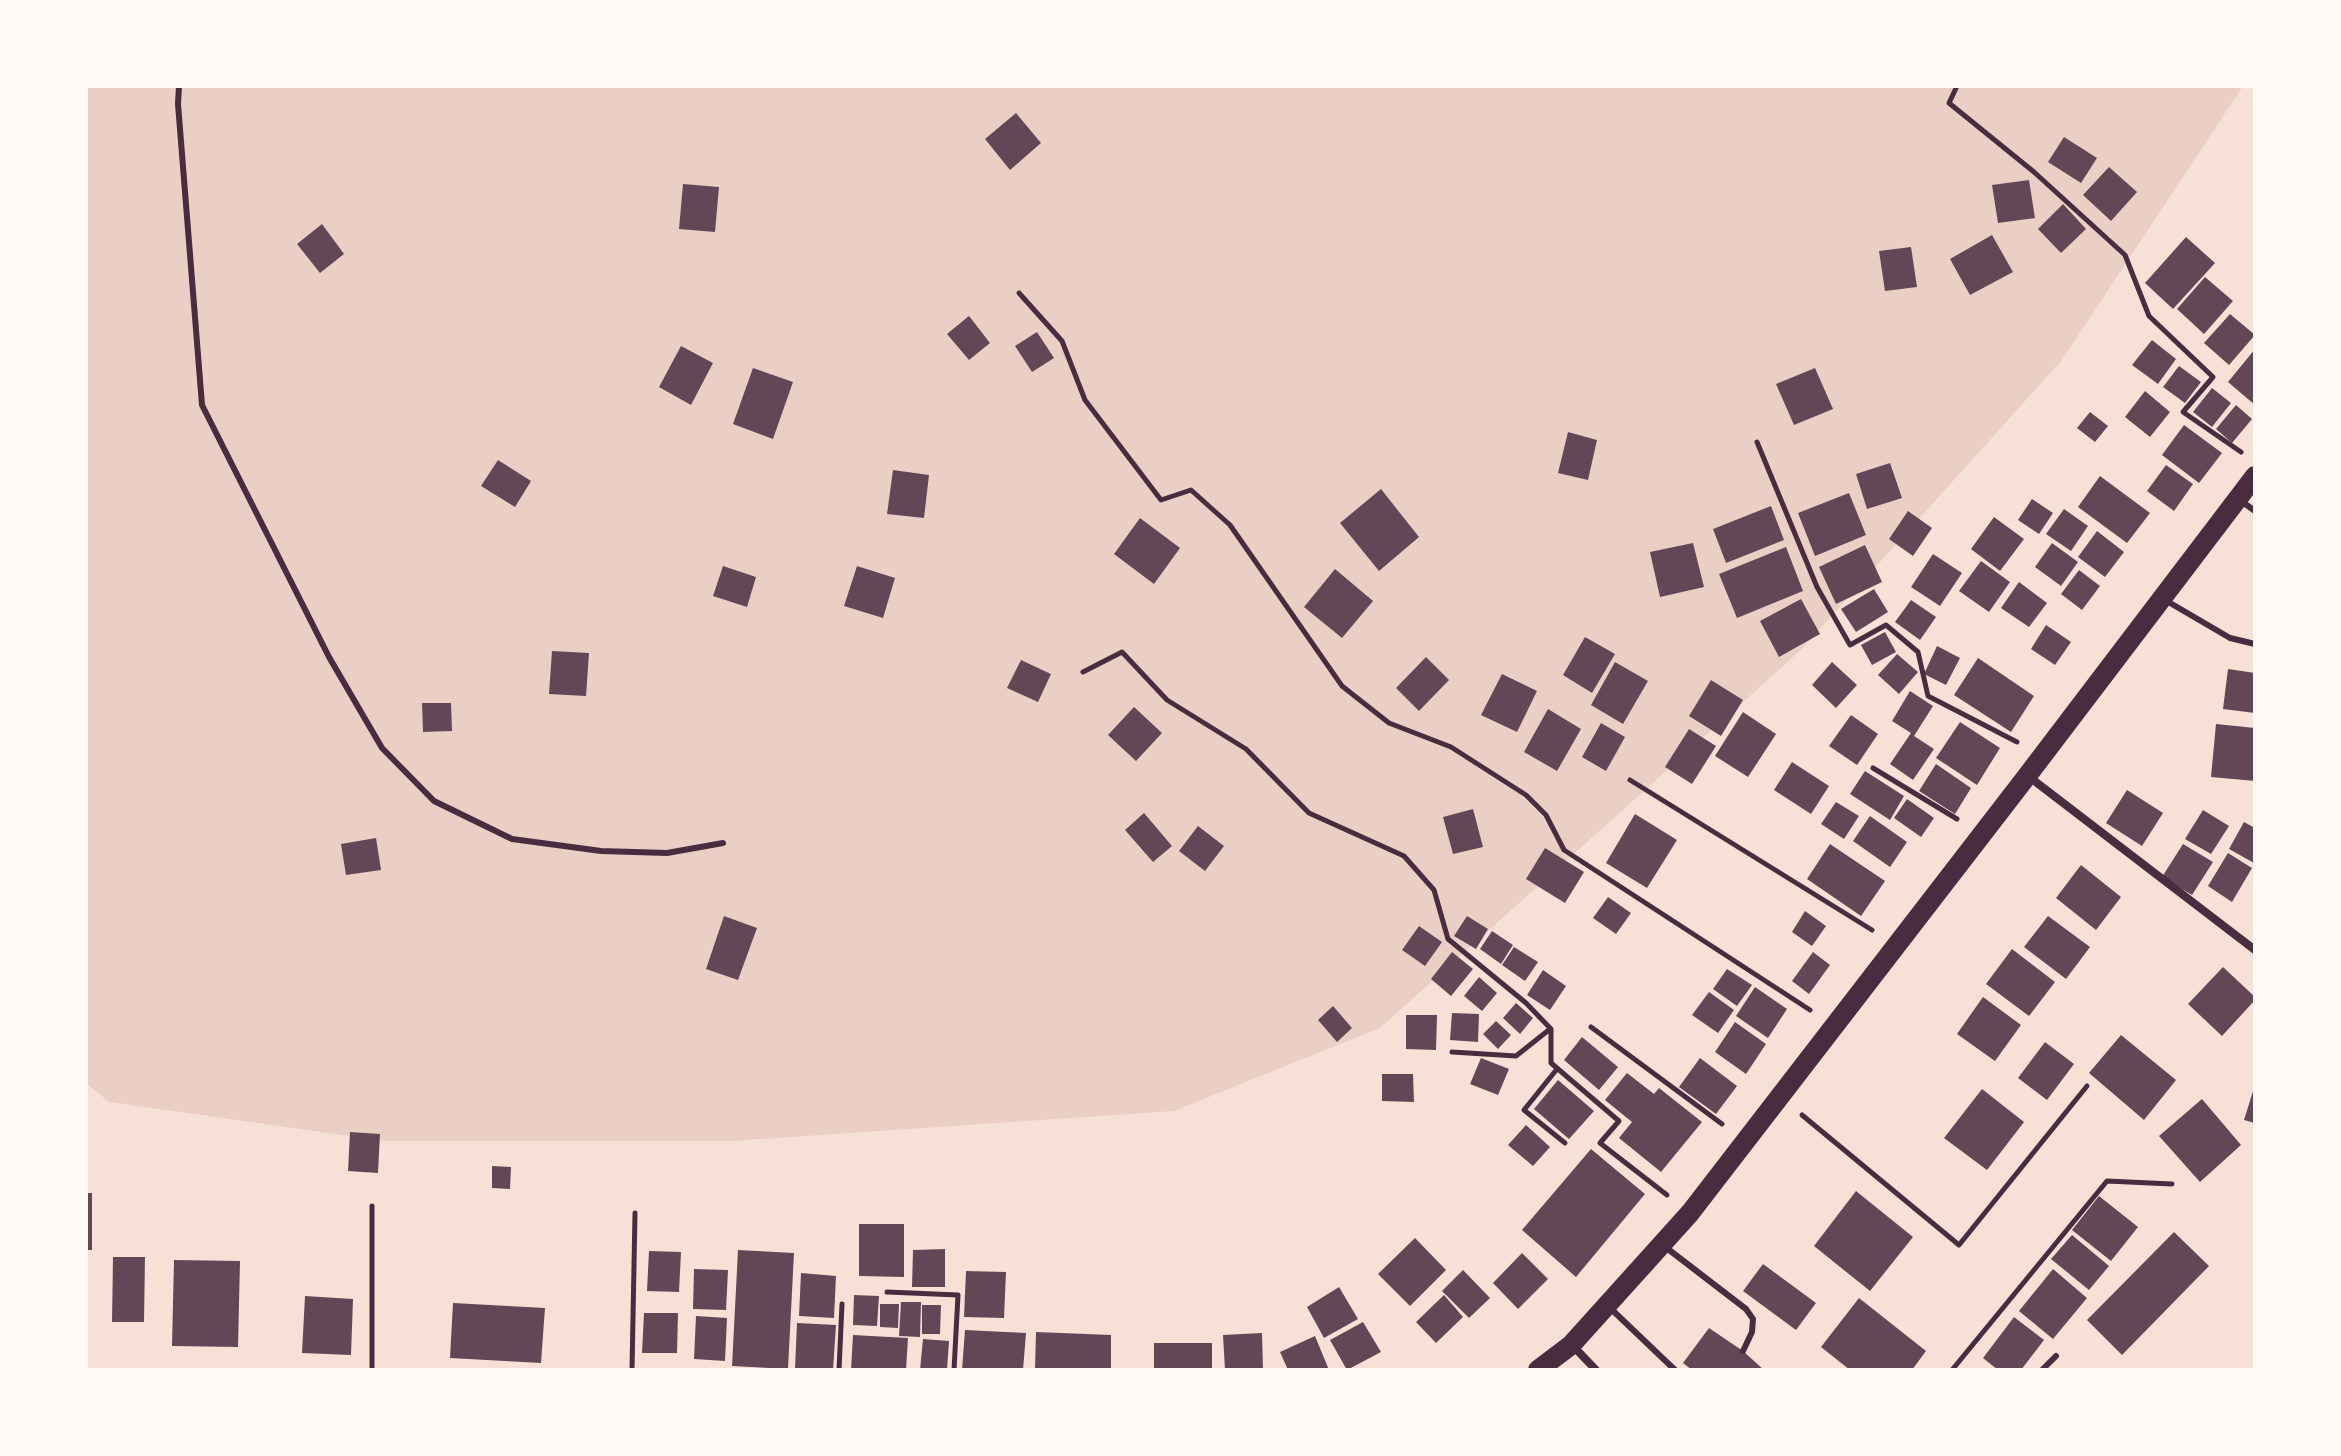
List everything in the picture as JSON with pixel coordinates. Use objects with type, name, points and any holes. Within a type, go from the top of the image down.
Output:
[{"type":"main road","points":[[1538,1370],[1571,1345],[1690,1213],[2255,476]]},
{"type":"street","points":[[2027,776],[2255,950]]},
{"type":"street","points":[[1571,1345],[1596,1370]]},
{"type":"lane","points":[[179,86],[202,405],[329,657],[382,748],[434,801],[512,839],[601,851],[667,853],[723,843]]},
{"type":"lane","points":[[2238,499],[2255,511]]},
{"type":"lane","points":[[2162,598],[2230,638],[2255,644]]},
{"type":"lane","points":[[1662,1244],[1746,1309],[1753,1319],[1752,1332],[1743,1351]]},
{"type":"lane","points":[[1607,1305],[1675,1370]]},
{"type":"lane","points":[[2042,1370],[2056,1356]]},
{"type":"path","points":[[1957,86],[1949,103],[2034,172],[2125,255],[2149,316],[2213,377],[2183,412],[2243,454]]},
{"type":"path","points":[[1019,293],[1062,341],[1085,400],[1161,500],[1191,490],[1230,525],[1342,686],[1389,723],[1451,747],[1526,795],[1546,815],[1564,850],[1834,1026]]},
{"type":"path","points":[[1757,442],[1817,587],[1850,645],[1886,625],[1918,652],[1928,696],[2042,756]]},
{"type":"path","points":[[1083,672],[1122,652],[1167,700],[1246,749],[1309,813],[1404,856],[1434,890],[1448,939],[1526,1003],[1551,1029],[1551,1063],[1619,1121],[1600,1143],[1690,1213]]},
{"type":"path","points":[[1873,768],[1982,834]]},
{"type":"path","points":[[1630,780],[1896,945]]},
{"type":"path","points":[[1591,1027],[1746,1141]]},
{"type":"path","points":[[1452,1052],[1516,1056],[1551,1029]]},
{"type":"path","points":[[1557,1069],[1524,1110],[1565,1143]]},
{"type":"path","points":[[1780,1096],[1959,1245],[2087,1086]]},
{"type":"path","points":[[1952,1370],[2107,1181],[2172,1184]]},
{"type":"path","points":[[372,1206],[372,1370]]},
{"type":"path","points":[[632,1370],[635,1213]]},
{"type":"path","points":[[887,1292],[958,1295],[954,1370]]},
{"type":"path","points":[[839,1370],[842,1304]]},
{"type":"shaded area","points":[[86,86],[2243,86],[2062,360],[1801,650],[1380,1028],[1174,1111],[733,1141],[385,1141],[109,1102],[86,1083]]},
{"type":"building","points":[[1016,113],[1041,143],[1010,170],[985,139]]},
{"type":"building","points":[[2064,137],[2097,158],[2081,183],[2048,162]]},
{"type":"building","points":[[2109,167],[2137,192],[2111,221],[2083,195]]},
{"type":"building","points":[[2029,180],[2035,218],[1998,223],[1992,185]]},
{"type":"building","points":[[683,184],[719,187],[715,232],[679,229]]},
{"type":"building","points":[[2063,204],[2086,229],[2061,253],[2038,229]]},
{"type":"building","points":[[322,224],[344,254],[320,273],[297,244]]},
{"type":"building","points":[[1992,235],[2013,272],[1970,295],[1950,259]]},
{"type":"building","points":[[2186,237],[2215,263],[2173,309],[2145,283]]},
{"type":"building","points":[[1911,247],[1917,287],[1885,291],[1879,251]]},
{"type":"building","points":[[2205,277],[2233,301],[2204,334],[2177,309]]},
{"type":"building","points":[[2230,314],[2255,335],[2229,365],[2204,343]]},
{"type":"building","points":[[969,316],[990,343],[969,360],[947,334]]},
{"type":"building","points":[[1037,332],[1054,358],[1032,372],[1015,346]]},
{"type":"building","points":[[2152,340],[2176,359],[2158,384],[2132,365]]},
{"type":"building","points":[[681,346],[713,363],[691,405],[659,387]]},
{"type":"building","points":[[2255,349],[2255,405],[2228,382]]},
{"type":"building","points":[[2179,366],[2201,382],[2185,403],[2163,387]]},
{"type":"building","points":[[753,368],[793,382],[773,439],[733,424]]},
{"type":"building","points":[[1815,368],[1833,409],[1794,425],[1776,384]]},
{"type":"building","points":[[2212,388],[2231,403],[2212,427],[2193,412]]},
{"type":"building","points":[[2145,391],[2170,412],[2150,437],[2125,417]]},
{"type":"building","points":[[2236,405],[2252,419],[2232,443],[2216,429]]},
{"type":"building","points":[[2090,412],[2108,426],[2095,442],[2077,428]]},
{"type":"building","points":[[2184,425],[2222,453],[2199,483],[2162,455]]},
{"type":"building","points":[[1568,432],[1597,440],[1588,480],[1558,473]]},
{"type":"building","points":[[498,460],[531,481],[515,507],[481,486]]},
{"type":"building","points":[[1890,463],[1902,498],[1867,509],[1856,474]]},
{"type":"building","points":[[2166,465],[2193,484],[2174,511],[2147,491]]},
{"type":"building","points":[[893,470],[929,475],[924,518],[887,514]]},
{"type":"building","points":[[2100,476],[2150,513],[2127,543],[2078,507]]},
{"type":"building","points":[[1381,489],[1419,537],[1379,571],[1340,523]]},
{"type":"building","points":[[1849,493],[1866,535],[1815,556],[1798,513]]},
{"type":"building","points":[[2032,499],[2053,513],[2039,534],[2018,520]]},
{"type":"building","points":[[1771,506],[1784,540],[1726,563],[1713,529]]},
{"type":"building","points":[[2064,509],[2088,526],[2071,551],[2046,534]]},
{"type":"building","points":[[1908,511],[1932,528],[1913,556],[1889,539]]},
{"type":"building","points":[[1994,517],[2024,539],[2000,571],[1971,549]]},
{"type":"building","points":[[1140,518],[1180,548],[1154,584],[1114,554]]},
{"type":"building","points":[[2097,531],[2124,552],[2105,577],[2078,557]]},
{"type":"building","points":[[1693,543],[1704,587],[1660,597],[1650,552]]},
{"type":"building","points":[[2052,543],[2078,562],[2061,586],[2035,567]]},
{"type":"building","points":[[1865,545],[1882,582],[1836,604],[1819,567]]},
{"type":"building","points":[[1786,547],[1803,591],[1737,618],[1719,574]]},
{"type":"building","points":[[1933,554],[1962,573],[1940,606],[1911,587]]},
{"type":"building","points":[[1981,561],[2010,582],[1989,612],[1959,591]]},
{"type":"building","points":[[723,566],[756,577],[747,607],[713,596]]},
{"type":"building","points":[[857,566],[895,578],[883,618],[844,606]]},
{"type":"building","points":[[1335,569],[1373,601],[1342,638],[1304,607]]},
{"type":"building","points":[[2079,570],[2100,586],[2082,610],[2061,594]]},
{"type":"building","points":[[2019,582],[2047,603],[2029,627],[2001,608]]},
{"type":"building","points":[[1874,589],[1888,612],[1856,632],[1841,609]]},
{"type":"building","points":[[1801,599],[1820,634],[1779,657],[1760,621]]},
{"type":"building","points":[[1911,600],[1936,617],[1920,640],[1895,622]]},
{"type":"building","points":[[2046,625],[2071,642],[2055,665],[2031,649]]},
{"type":"building","points":[[1885,632],[1896,652],[1872,665],[1861,645]]},
{"type":"building","points":[[1585,637],[1615,654],[1592,693],[1563,675]]},
{"type":"building","points":[[1937,646],[1960,658],[1946,685],[1924,674]]},
{"type":"building","points":[[552,651],[589,653],[586,696],[549,694]]},
{"type":"building","points":[[1897,654],[1918,672],[1899,694],[1878,675]]},
{"type":"building","points":[[1426,657],[1449,680],[1419,711],[1396,688]]},
{"type":"building","points":[[1978,658],[2034,696],[2011,732],[1954,695]]},
{"type":"building","points":[[1021,660],[1051,674],[1038,702],[1007,688]]},
{"type":"building","points":[[1615,662],[1648,681],[1623,724],[1591,705]]},
{"type":"building","points":[[1832,662],[1857,685],[1836,708],[1812,685]]},
{"type":"building","points":[[2228,669],[2255,673],[2255,713],[2223,709]]},
{"type":"building","points":[[1502,674],[1537,691],[1517,732],[1481,715]]},
{"type":"building","points":[[1711,680],[1743,700],[1721,736],[1689,716]]},
{"type":"building","points":[[1910,691],[1933,706],[1914,736],[1934,749],[1913,780],[1890,764],[1911,733],[1892,721]]},
{"type":"building","points":[[422,703],[451,703],[452,731],[423,732]]},
{"type":"building","points":[[1134,707],[1162,733],[1136,761],[1108,735]]},
{"type":"building","points":[[1548,709],[1581,729],[1557,771],[1524,752]]},
{"type":"building","points":[[1743,712],[1776,734],[1748,777],[1715,756]]},
{"type":"building","points":[[1851,715],[1878,734],[1857,765],[1829,746]]},
{"type":"building","points":[[1960,722],[2000,748],[1977,785],[1936,758]]},
{"type":"building","points":[[1601,723],[1625,737],[1606,771],[1582,757]]},
{"type":"building","points":[[2216,724],[2255,728],[2255,781],[2211,777]]},
{"type":"building","points":[[1689,729],[1716,746],[1692,784],[1665,767]]},
{"type":"building","points":[[1792,762],[1829,786],[1811,814],[1774,790]]},
{"type":"building","points":[[1936,764],[1971,788],[1955,814],[1919,791]]},
{"type":"building","points":[[1865,771],[1904,796],[1890,820],[1850,794]]},
{"type":"building","points":[[2127,790],[2163,813],[2142,846],[2106,823]]},
{"type":"building","points":[[1907,799],[1934,818],[1921,837],[1894,818]]},
{"type":"building","points":[[1836,802],[1859,816],[1844,839],[1821,824]]},
{"type":"building","points":[[1473,809],[1483,847],[1453,854],[1443,817]]},
{"type":"building","points":[[2203,810],[2229,826],[2211,854],[2185,839]]},
{"type":"building","points":[[1144,813],[1172,846],[1153,862],[1125,830]]},
{"type":"building","points":[[1635,814],[1677,840],[1647,888],[1606,863]]},
{"type":"building","points":[[1870,816],[1907,842],[1890,867],[1853,841]]},
{"type":"building","points":[[2244,822],[2255,828],[2254,863],[2229,849]]},
{"type":"building","points":[[1198,826],[1224,846],[1205,871],[1179,851]]},
{"type":"building","points":[[376,838],[381,870],[346,875],[341,844]]},
{"type":"building","points":[[1830,844],[1885,881],[1861,916],[1807,879]]},
{"type":"building","points":[[2183,844],[2213,862],[2192,895],[2162,877]]},
{"type":"building","points":[[1545,848],[1584,872],[1565,903],[1526,879]]},
{"type":"building","points":[[2228,853],[2252,868],[2232,902],[2208,886]]},
{"type":"building","points":[[2081,865],[2121,897],[2096,930],[2056,898]]},
{"type":"building","points":[[1608,897],[1631,913],[1616,934],[1593,918]]},
{"type":"building","points":[[1805,911],[1826,926],[1812,946],[1792,932]]},
{"type":"building","points":[[724,916],[757,928],[738,980],[706,969]]},
{"type":"building","points":[[1467,916],[1488,929],[1476,949],[1454,936]]},
{"type":"building","points":[[2048,916],[2090,947],[2066,979],[2024,947]]},
{"type":"building","points":[[1419,926],[1442,942],[1425,966],[1402,950]]},
{"type":"building","points":[[1492,931],[1513,945],[1501,964],[1480,949]]},
{"type":"building","points":[[1514,947],[1538,962],[1525,981],[1502,965]]},
{"type":"building","points":[[2012,949],[2055,982],[2029,1016],[1986,984]]},
{"type":"building","points":[[1452,952],[1473,969],[1451,996],[1431,979]]},
{"type":"building","points":[[1813,952],[1830,965],[1809,994],[1792,981]]},
{"type":"building","points":[[2223,967],[2255,1000],[2222,1036],[2188,1004]]},
{"type":"building","points":[[1727,969],[1752,985],[1737,1006],[1713,989]]},
{"type":"building","points":[[1543,970],[1566,986],[1550,1010],[1527,995]]},
{"type":"building","points":[[1479,977],[1497,993],[1482,1011],[1464,996]]},
{"type":"building","points":[[1755,987],[1787,1009],[1768,1038],[1736,1016]]},
{"type":"building","points":[[1709,992],[1734,1010],[1718,1033],[1692,1015]]},
{"type":"building","points":[[1983,997],[2021,1025],[1995,1061],[1957,1034]]},
{"type":"building","points":[[1516,1003],[1533,1018],[1520,1034],[1503,1018]]},
{"type":"building","points":[[1333,1006],[1352,1028],[1337,1042],[1318,1020]]},
{"type":"building","points":[[1452,1013],[1479,1014],[1478,1042],[1450,1040]]},
{"type":"building","points":[[1406,1015],[1437,1015],[1436,1050],[1406,1049]]},
{"type":"building","points":[[1496,1021],[1511,1035],[1498,1049],[1483,1034]]},
{"type":"building","points":[[1735,1022],[1766,1044],[1746,1074],[1715,1052]]},
{"type":"building","points":[[2121,1035],[2176,1080],[2144,1120],[2089,1073]]},
{"type":"building","points":[[1582,1037],[1618,1067],[1599,1090],[1564,1060]]},
{"type":"building","points":[[2045,1042],[2074,1064],[2047,1100],[2018,1078]]},
{"type":"building","points":[[1481,1058],[1509,1069],[1498,1095],[1470,1084]]},
{"type":"building","points":[[1700,1058],[1737,1086],[1716,1114],[1679,1087]]},
{"type":"building","points":[[1627,1073],[1654,1094],[1659,1088],[1702,1122],[1661,1172],[1619,1138],[1632,1122],[1605,1100]]},
{"type":"building","points":[[1382,1074],[1413,1074],[1414,1102],[1382,1101]]},
{"type":"building","points":[[1558,1080],[1594,1111],[1569,1139],[1534,1109]]},
{"type":"building","points":[[2255,1088],[2255,1123],[2244,1120]]},
{"type":"building","points":[[1982,1089],[2024,1122],[1987,1170],[1944,1138]]},
{"type":"building","points":[[2202,1099],[2241,1145],[2200,1182],[2159,1136]]},
{"type":"building","points":[[1526,1125],[1550,1147],[1533,1166],[1508,1145]]},
{"type":"building","points":[[350,1132],[380,1134],[378,1173],[348,1171]]},
{"type":"building","points":[[1591,1149],[1645,1194],[1576,1277],[1522,1230]]},
{"type":"building","points":[[492,1166],[511,1167],[510,1189],[492,1188]]},
{"type":"building","points":[[1856,1191],[1913,1237],[1870,1291],[1814,1246]]},
{"type":"building","points":[[86,1193],[92,1193],[92,1250],[86,1250]]},
{"type":"building","points":[[2099,1196],[2138,1227],[2111,1261],[2072,1230]]},
{"type":"building","points":[[859,1224],[904,1224],[904,1277],[859,1276]]},
{"type":"building","points":[[2174,1232],[2209,1266],[2122,1355],[2087,1320]]},
{"type":"building","points":[[2072,1235],[2109,1266],[2089,1290],[2051,1259]]},
{"type":"building","points":[[1415,1238],[1446,1270],[1410,1306],[1378,1274]]},
{"type":"building","points":[[945,1249],[945,1287],[912,1287],[913,1250]]},
{"type":"building","points":[[738,1250],[794,1253],[788,1369],[732,1366]]},
{"type":"building","points":[[649,1251],[681,1252],[679,1292],[647,1291]]},
{"type":"building","points":[[1522,1253],[1548,1279],[1518,1309],[1493,1283]]},
{"type":"building","points":[[113,1257],[145,1257],[144,1322],[112,1322]]},
{"type":"building","points":[[174,1260],[240,1261],[238,1347],[172,1346]]},
{"type":"building","points":[[1763,1264],[1816,1303],[1796,1330],[1743,1291]]},
{"type":"building","points":[[694,1269],[728,1270],[726,1310],[693,1309]]},
{"type":"building","points":[[2053,1269],[2087,1298],[2053,1339],[2019,1311]]},
{"type":"building","points":[[1463,1270],[1490,1298],[1469,1318],[1442,1291]]},
{"type":"building","points":[[966,1271],[1006,1272],[1004,1318],[964,1317]]},
{"type":"building","points":[[801,1273],[836,1276],[834,1318],[799,1316]]},
{"type":"building","points":[[1339,1287],[1358,1319],[1324,1338],[1307,1307]]},
{"type":"building","points":[[854,1295],[879,1296],[877,1326],[853,1325]]},
{"type":"building","points":[[1444,1295],[1463,1317],[1436,1343],[1416,1322]]},
{"type":"building","points":[[305,1296],[353,1299],[351,1355],[302,1353]]},
{"type":"building","points":[[1859,1298],[1926,1351],[1912,1370],[1850,1370],[1821,1347]]},
{"type":"building","points":[[901,1302],[921,1302],[920,1337],[899,1336]]},
{"type":"building","points":[[453,1303],[545,1308],[541,1363],[450,1358]]},
{"type":"building","points":[[880,1304],[899,1304],[898,1328],[880,1327]]},
{"type":"building","points":[[922,1305],[941,1305],[940,1334],[922,1334]]},
{"type":"building","points":[[644,1313],[678,1313],[677,1353],[642,1353]]},
{"type":"building","points":[[696,1316],[727,1318],[725,1361],[694,1359]]},
{"type":"building","points":[[2014,1317],[2044,1340],[2021,1370],[1998,1370],[1983,1358]]},
{"type":"building","points":[[1363,1322],[1381,1352],[1347,1370],[1330,1340]]},
{"type":"building","points":[[797,1323],[836,1325],[833,1370],[795,1368]]},
{"type":"building","points":[[1709,1328],[1764,1370],[1692,1370],[1683,1363]]},
{"type":"building","points":[[965,1330],[1026,1333],[1023,1370],[962,1370]]},
{"type":"building","points":[[1036,1332],[1111,1335],[1111,1370],[1035,1370]]},
{"type":"building","points":[[1262,1333],[1263,1370],[1225,1370],[1223,1335]]},
{"type":"building","points":[[853,1335],[908,1338],[906,1370],[851,1370]]},
{"type":"building","points":[[1315,1336],[1329,1370],[1288,1370],[1280,1352]]},
{"type":"building","points":[[923,1339],[949,1341],[947,1370],[920,1370]]},
{"type":"building","points":[[1154,1343],[1212,1343],[1212,1370],[1154,1370]]}]
